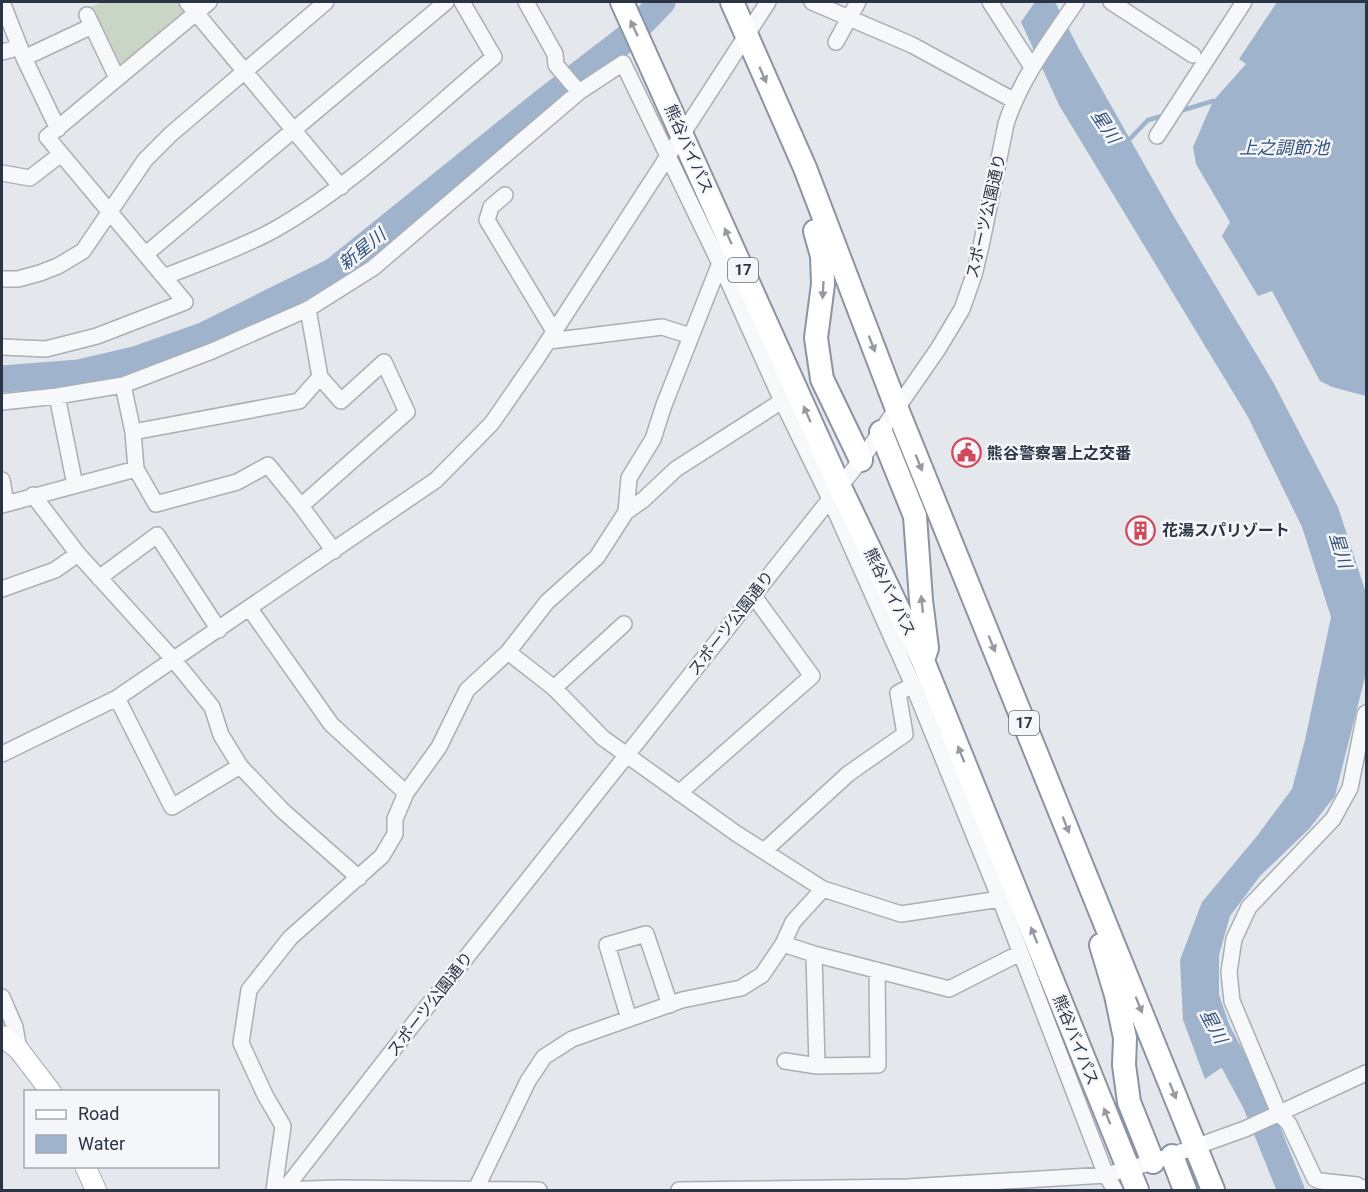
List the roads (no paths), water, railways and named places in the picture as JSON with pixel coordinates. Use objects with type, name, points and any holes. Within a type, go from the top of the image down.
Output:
[{"type":"highway","name":"17","points":[[732,2],[798,153],[897,409],[1213,1191]]},
{"type":"highway","name":"熊谷バイパス","points":[[622,3],[682,133],[835,493],[923,661],[1133,1180]]},
{"type":"highway","points":[[798,153],[794,171],[822,256],[823,284],[816,338],[822,379],[861,460]]},
{"type":"highway","points":[[881,432],[915,516],[927,648],[923,661]]},
{"type":"highway","points":[[1095,896],[1097,932],[1116,995],[1125,1038],[1124,1065],[1129,1102],[1162,1159],[1185,1191]]},
{"type":"main road","points":[[2,1036],[19,1050],[49,1090]]},
{"type":"main road","points":[[85,1168],[96,1191]]},
{"type":"street","points":[[2,2],[22,53],[58,129]]},
{"type":"street","points":[[2,347],[46,349],[97,336],[185,302],[47,137],[117,78],[191,7],[209,2]]},
{"type":"street","points":[[2,279],[18,279],[40,273],[58,266],[83,251],[145,160],[171,134],[326,2]]},
{"type":"street","points":[[146,254],[446,2]]},
{"type":"street","points":[[164,277],[240,247],[275,230],[341,187],[494,57],[462,2]]},
{"type":"street","points":[[526,2],[555,54],[556,65],[579,92]]},
{"type":"street","points":[[812,2],[912,45],[1013,100]]},
{"type":"street","points":[[836,42],[858,2]]},
{"type":"street","points":[[990,2],[1032,67]]},
{"type":"street","name":"スポーツ公園通り","points":[[282,1190],[861,460],[938,349],[962,309],[974,275],[1013,100],[1032,67],[1076,2]]},
{"type":"street","points":[[1111,2],[1193,55]]},
{"type":"street","points":[[1157,136],[1244,2]]},
{"type":"street","points":[[2,754],[117,698],[436,480],[467,450],[492,423],[552,337],[667,155],[746,36],[762,5]]},
{"type":"street","points":[[191,7],[341,187]]},
{"type":"street","points":[[2,52],[22,53],[89,20],[117,78]]},
{"type":"street","points":[[2,402],[123,385],[212,351],[308,309],[373,268],[579,92],[623,63],[720,263],[782,400],[835,493],[1000,899],[1106,1175],[1115,1191]]},
{"type":"street","points":[[2,173],[30,178],[61,154]]},
{"type":"street","points":[[505,195],[491,207],[487,220],[552,337]]},
{"type":"street","points":[[626,512],[629,478],[653,439],[664,405],[720,263]]},
{"type":"street","points":[[301,506],[407,412],[384,362],[341,401],[320,377],[308,309]]},
{"type":"street","points":[[552,337],[662,327],[692,336]]},
{"type":"street","points":[[133,432],[299,402],[320,377]]},
{"type":"street","points":[[123,385],[133,432],[136,469],[156,504],[237,482],[268,465],[334,551]]},
{"type":"street","points":[[57,396],[75,485]]},
{"type":"street","points":[[273,1191],[283,1126],[265,1095],[241,1043],[249,990],[290,938],[382,856],[395,834],[395,819],[406,793],[439,747],[467,690],[508,652],[547,602],[597,557],[626,512],[643,500],[676,469],[782,400]]},
{"type":"street","points":[[2,480],[4,504],[136,469]]},
{"type":"street","points":[[33,495],[78,554],[173,659],[212,707],[221,735],[240,766],[282,810],[359,878]]},
{"type":"street","points":[[99,578],[156,535],[219,630]]},
{"type":"street","points":[[2,589],[55,570],[78,554]]},
{"type":"street","points":[[678,794],[812,676],[753,595]]},
{"type":"street","points":[[250,609],[331,724],[406,793]]},
{"type":"street","points":[[554,688],[624,624]]},
{"type":"street","points":[[508,652],[554,688],[603,738],[678,794],[823,889],[901,914],[1000,899]]},
{"type":"street","points":[[764,851],[848,774],[905,734],[898,693],[913,685]]},
{"type":"street","points":[[117,698],[172,807],[240,766]]},
{"type":"street","points":[[1366,713],[1350,788],[1333,819],[1249,907],[1234,939],[1229,972],[1232,1002],[1277,1114],[1289,1124],[1315,1179],[1357,1185],[1366,1190]]},
{"type":"street","points":[[476,1190],[528,1081],[544,1058],[572,1039],[682,1000],[741,988],[762,975],[783,944],[793,922],[823,889]]},
{"type":"street","points":[[629,1019],[608,945],[646,934],[669,1005]]},
{"type":"street","points":[[783,944],[950,989],[1020,953]]},
{"type":"street","points":[[814,954],[817,1066]]},
{"type":"street","points":[[785,1061],[817,1066],[878,1065],[877,970]]},
{"type":"street","points":[[2,997],[15,1027],[19,1050]]},
{"type":"street","points":[[680,1191],[907,1187],[1106,1175],[1133,1180],[1162,1159],[1245,1129],[1366,1073]]},
{"type":"street","points":[[282,1190],[337,1188],[539,1191]]},
{"type":"water","points":[[1035,2],[1055,2],[1173,215],[1273,382],[1338,507],[1366,593],[1366,673],[1335,796],[1309,829],[1260,876],[1230,916],[1219,955],[1219,995],[1240,1055],[1205,1079],[1183,1020],[1180,960],[1202,902],[1257,836],[1292,789],[1305,740],[1331,617],[1302,527],[1248,417],[1059,105],[1021,22]]},
{"type":"water","name":"上之調節池","points":[[1277,2],[1366,2],[1366,396],[1332,387],[1320,381],[1272,291],[1258,296],[1222,236],[1230,222],[1196,164],[1193,147],[1213,101],[1246,64],[1239,59]]},
{"type":"waterway","name":"新星川","points":[[2,379],[79,373],[135,360],[203,336],[334,271],[628,37],[662,2]]},
{"type":"waterway","points":[[1180,111],[1213,101],[1216,105]]},
{"type":"waterway","points":[[1127,142],[1148,120],[1166,115]]},
{"type":"waterway","name":"星川","points":[[1215,1027],[1255,1101],[1291,1190]]},
{"type":"place","name":"熊谷警察署上之交番","points":[[966,453]]},
{"type":"place","name":"花湯スパリゾート","points":[[1141,530]]}]
